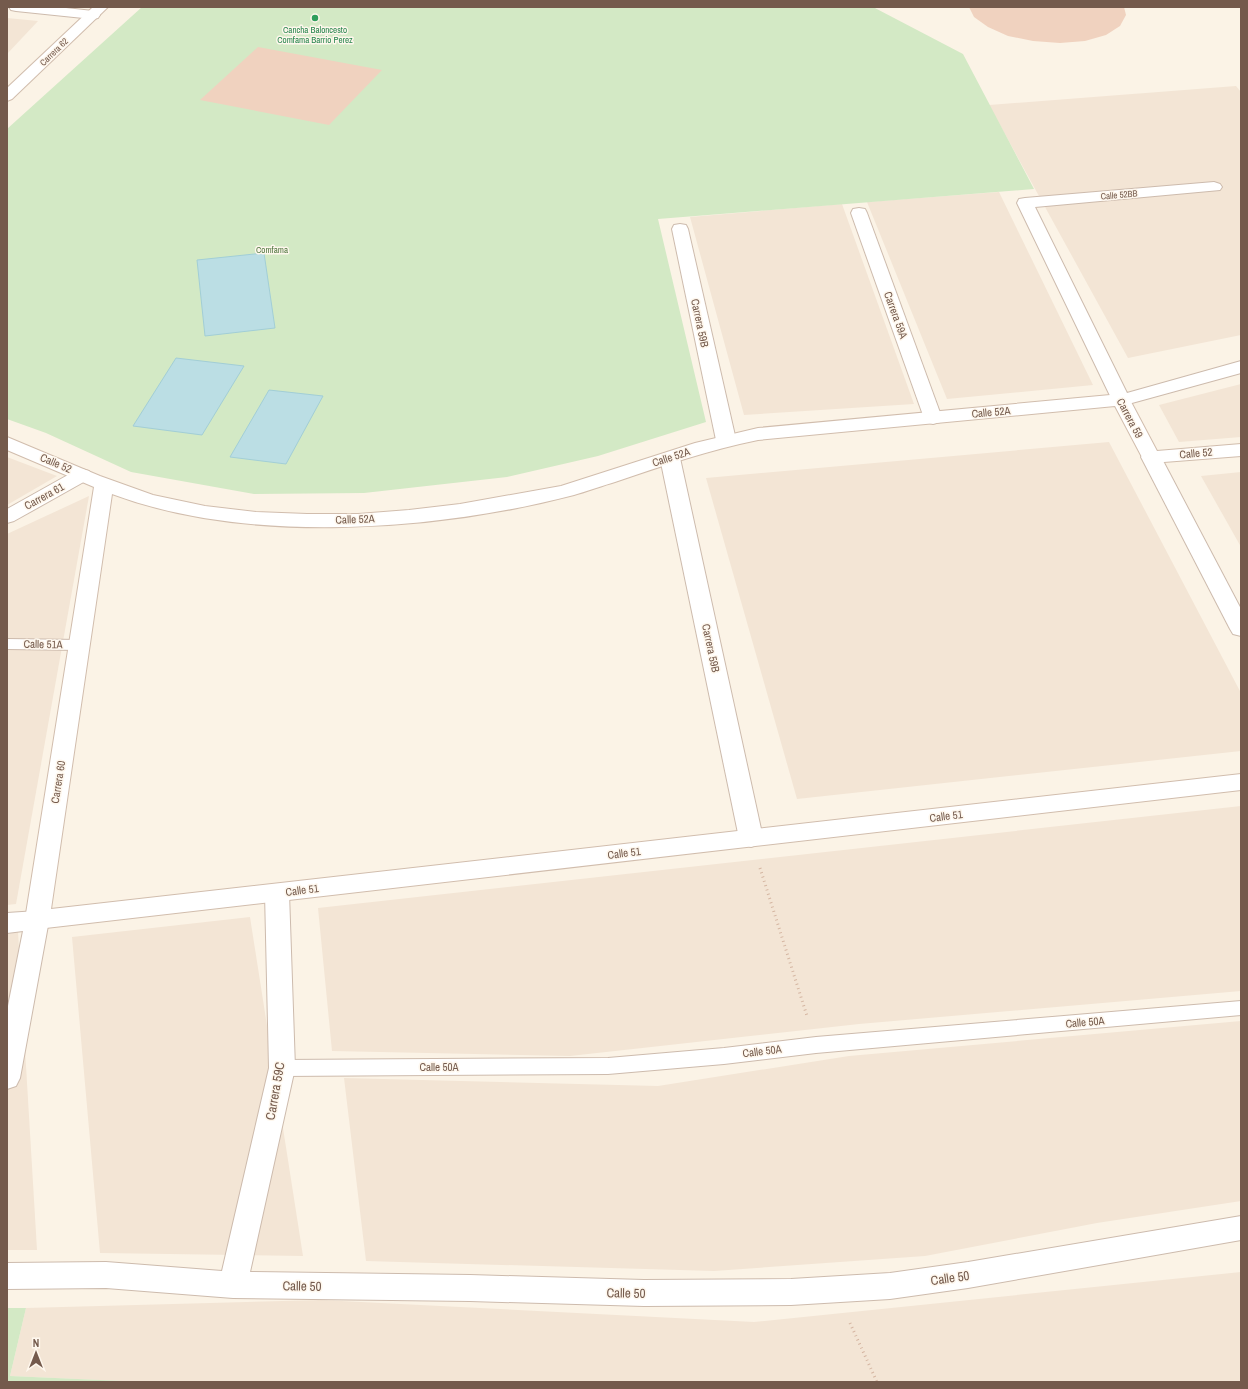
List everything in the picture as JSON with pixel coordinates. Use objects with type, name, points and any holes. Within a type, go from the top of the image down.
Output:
[{"type":"street","points":[[16,7],[97,11]]},
{"type":"street","name":"Carrera 62","points":[[7,96],[97,11]]},
{"type":"street","name":"Calle 52BB","points":[[1025,203],[1214,187]]},
{"type":"street","name":"Carrera 59","points":[[1025,203],[1121,400],[1241,629]]},
{"type":"street","name":"Carrera 59A","points":[[858,213],[932,418]]},
{"type":"street","name":"Carrera 59B","points":[[680,229],[726,440]]},
{"type":"street","name":"Calle 52A","points":[[104,484],[153,502],[210,514],[286,520],[354,520],[424,515],[491,506],[562,492],[726,440],[758,434],[1121,400],[1241,367]]},
{"type":"street","name":"Calle 52","points":[[7,443],[104,484]]},
{"type":"street","name":"Calle 52","points":[[1151,457],[1241,450]]},
{"type":"street","name":"Carrera 59B","points":[[670,458],[751,838]]},
{"type":"street","name":"Carrera 61","points":[[7,517],[82,475]]},
{"type":"street","name":"Carrera 60","points":[[7,1078],[37,920],[104,484]]},
{"type":"street","name":"Calle 51","points":[[7,923],[1241,782]]},
{"type":"street","name":"Carrera 59C","points":[[233,1285],[282,1068],[277,893]]},
{"type":"street","name":"Calle 50","points":[[7,1276],[106,1275],[233,1285],[470,1288],[644,1293],[791,1292],[890,1286],[968,1275],[1241,1228]]},
{"type":"lane","name":"Calle 51A","points":[[7,644],[80,645]]},
{"type":"lane","name":"Calle 50A","points":[[282,1068],[608,1066],[724,1056],[816,1045],[1241,1008]]},
{"type":"path","points":[[751,838],[816,1045]]},
{"type":"path","points":[[835,1289],[877,1382]]},
{"type":"shaded area","points":[[7,18],[38,21],[7,54]]},
{"type":"shaded area","points":[[1236,86],[1241,92],[1241,335],[1128,358],[989,105]]},
{"type":"shaded area","points":[[999,192],[1093,385],[947,399],[867,202]]},
{"type":"shaded area","points":[[842,204],[914,404],[744,415],[690,217]]},
{"type":"shaded area","points":[[1241,384],[1241,437],[1179,442],[1159,405]]},
{"type":"shaded area","points":[[1109,442],[1241,693],[1241,751],[797,799],[706,478]]},
{"type":"shaded area","points":[[7,457],[57,476],[7,505]]},
{"type":"shaded area","points":[[1241,472],[1241,547],[1201,476]]},
{"type":"shaded area","points":[[89,496],[16,904],[7,905],[7,534]]},
{"type":"shaded area","points":[[1241,806],[1241,991],[859,1024],[570,1056],[332,1051],[318,908]]},
{"type":"shaded area","points":[[250,917],[303,1256],[100,1253],[72,937]]},
{"type":"shaded area","points":[[18,932],[37,1250],[7,1250],[7,934]]},
{"type":"shaded area","points":[[1241,1021],[1241,1201],[1097,1223],[925,1256],[714,1271],[366,1261],[344,1078],[658,1086],[849,1056]]},
{"type":"shaded area","points":[[1241,1272],[1241,1382],[145,1382],[10,1376],[26,1308],[321,1300],[754,1322]]},
{"type":"green space","name":"Comfama","points":[[142,7],[873,7],[963,54],[1034,189],[658,219],[706,422],[598,456],[507,477],[364,493],[254,494],[131,472],[46,433],[7,419],[7,129]]},
{"type":"green space","points":[[7,1308],[26,1308],[10,1376],[145,1382],[7,1382]]},
{"type":"water","points":[[264,253],[275,328],[205,336],[197,260]]},
{"type":"water","points":[[176,358],[244,366],[202,435],[133,426]]},
{"type":"water","points":[[269,390],[323,396],[286,464],[230,457]]},
{"type":"building","points":[[969,7],[1124,7],[1126,15],[1120,26],[1106,35],[1085,41],[1060,43],[1033,41],[1008,36],[988,27],[974,17]]},
{"type":"building","points":[[258,47],[382,70],[329,125],[200,100]]},
{"type":"place","name":"Cancha Baloncesto Comfama Barrio Perez","points":[[315,18]]}]
